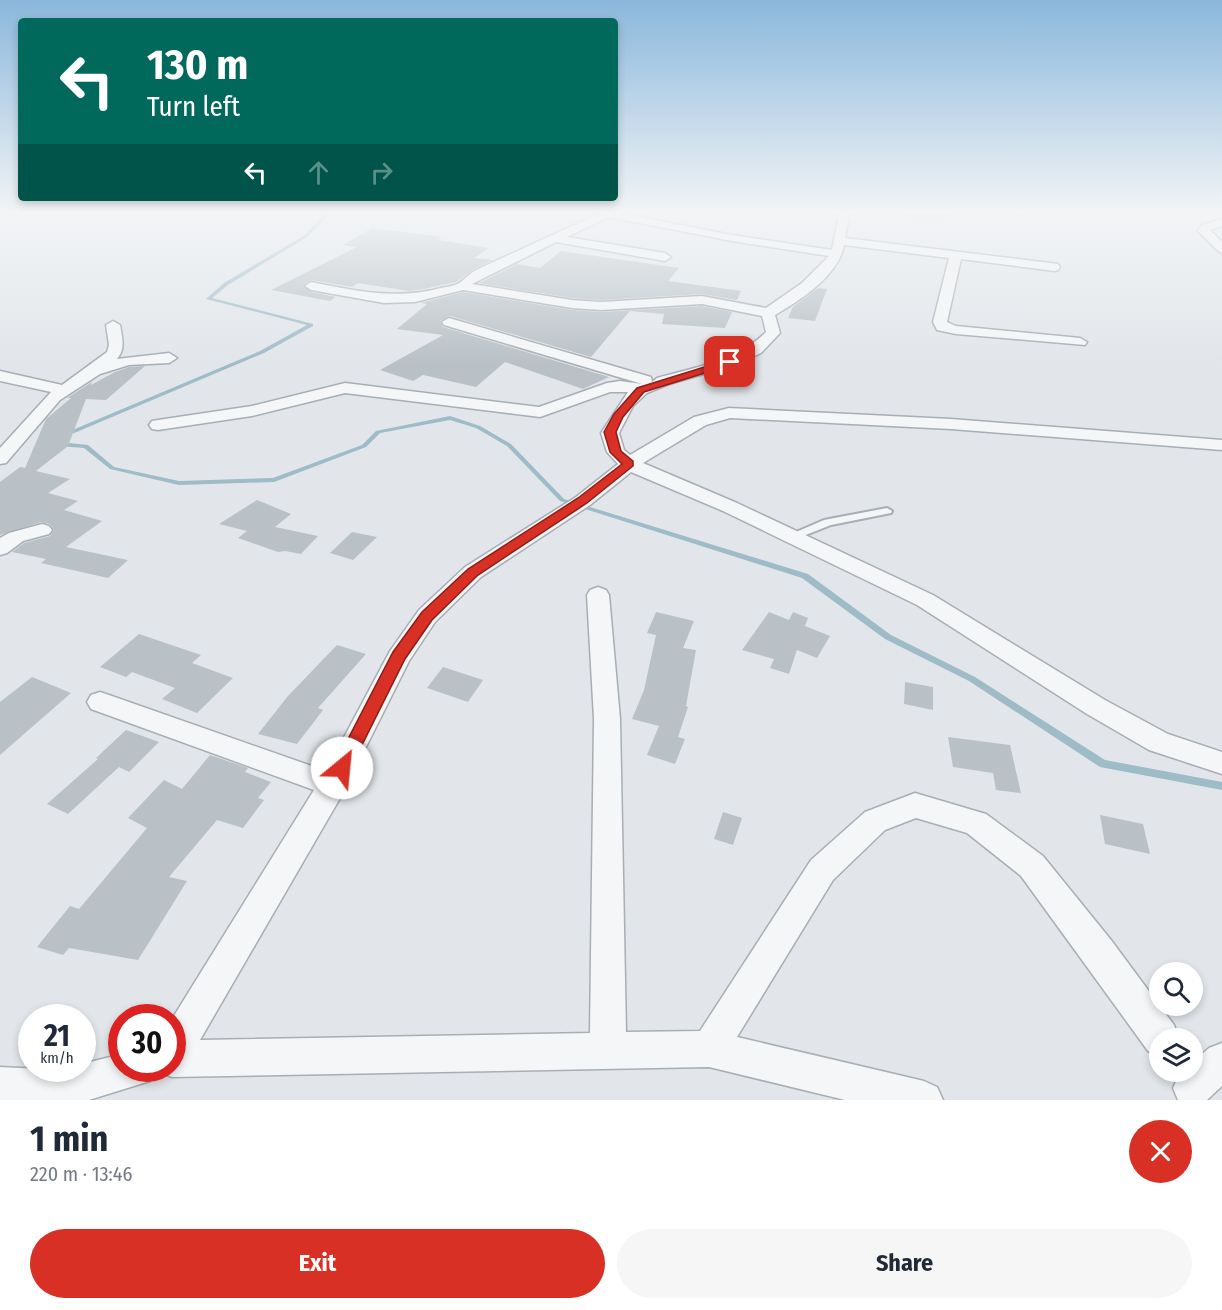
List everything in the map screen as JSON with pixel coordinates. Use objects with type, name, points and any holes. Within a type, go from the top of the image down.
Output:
[{"type":"street","points":[[463,285],[469,279],[505,261]]},
{"type":"street","points":[[310,286],[372,298],[401,299],[424,296],[463,285],[572,304],[601,306],[702,300],[768,313],[783,305],[830,261]]},
{"type":"street","points":[[954,261],[940,322],[942,327],[1080,342]]},
{"type":"street","points":[[1008,261],[1054,267]]},
{"type":"street","points":[[159,425],[269,407],[329,389],[362,390],[540,412],[607,388],[620,386],[640,390],[730,362],[756,350],[772,333],[768,313]]},
{"type":"street","points":[[449,322],[660,384]]},
{"type":"street","points":[[0,459],[47,405],[114,354],[116,345],[113,325]]},
{"type":"street","points":[[88,373],[128,361],[169,358]]},
{"type":"street","points":[[0,376],[64,390]]},
{"type":"street","points":[[640,390],[618,416],[610,432],[616,452],[629,464],[730,507],[925,600],[1096,707],[1159,742],[1222,763]]},
{"type":"street","points":[[186,1030],[333,785],[399,657],[427,616],[473,572],[583,501],[629,464],[700,421],[729,412],[951,424],[1222,445]]},
{"type":"street","points":[[0,548],[16,537],[42,530]]},
{"type":"street","points":[[598,595],[607,719],[608,1051]]},
{"type":"street","points":[[100,702],[333,785]]},
{"type":"street","points":[[709,1049],[822,870],[875,821],[915,805],[976,823],[1032,866],[1099,952],[1154,1028]]},
{"type":"street","points":[[186,1059],[709,1049],[924,1100]]},
{"type":"street","points":[[1191,1086],[1222,1061]]},
{"type":"street","points":[[0,1086],[61,1089],[108,1076]]},
{"type":"lane","points":[[793,537],[828,522],[887,511]]},
{"type":"building","points":[[328,261],[489,261],[456,282],[409,291],[358,283],[352,287],[311,280],[303,285],[311,292],[336,297],[330,301],[271,290]]},
{"type":"building","points":[[548,261],[633,261],[679,268],[668,281],[741,291],[737,300],[702,294],[601,300],[572,298],[479,283],[517,264],[540,268]]},
{"type":"building","points":[[818,288],[827,289],[815,321],[788,318],[793,307]]},
{"type":"building","points":[[463,292],[572,310],[601,312],[702,306],[732,312],[725,328],[662,324],[664,314],[630,311],[591,357],[450,316],[440,321],[443,327],[609,377],[583,389],[505,362],[476,387],[423,375],[413,381],[380,370],[443,335],[397,329],[427,304],[421,303]]},
{"type":"building","points":[[145,366],[106,400],[86,399],[68,446],[36,471],[70,479],[48,493],[78,501],[64,510],[102,521],[66,547],[128,560],[108,578],[41,563],[46,559],[12,552],[24,543],[50,536],[54,530],[50,524],[41,522],[0,535],[0,482],[20,467],[25,468],[46,419],[71,398],[67,398],[92,382],[91,385],[115,372],[129,367]]},
{"type":"building","points":[[257,500],[291,514],[275,527],[318,536],[301,554],[278,552],[238,538],[247,531],[219,524]]},
{"type":"building","points":[[352,532],[377,537],[353,560],[330,553]]},
{"type":"building","points":[[656,612],[694,621],[683,648],[696,650],[686,706],[688,707],[678,737],[685,739],[675,764],[647,755],[659,726],[632,719],[644,690],[656,635],[647,633]]},
{"type":"building","points":[[769,612],[789,620],[793,612],[808,618],[805,626],[830,636],[817,658],[797,650],[789,674],[770,668],[774,659],[742,650]]},
{"type":"building","points":[[139,634],[201,655],[192,663],[233,678],[197,713],[162,699],[175,688],[132,672],[126,677],[100,667]]},
{"type":"building","points":[[337,645],[366,654],[318,708],[323,710],[297,744],[258,734],[288,696]]},
{"type":"building","points":[[443,667],[483,680],[468,702],[427,688]]},
{"type":"building","points":[[32,677],[71,693],[0,755],[0,702]]},
{"type":"building","points":[[905,682],[933,687],[933,710],[904,704]]},
{"type":"building","points":[[126,730],[159,742],[129,772],[119,767],[68,814],[47,804],[98,759],[96,758]]},
{"type":"building","points":[[948,737],[1010,745],[1021,793],[996,790],[993,773],[953,767]]},
{"type":"building","points":[[210,755],[248,768],[245,772],[271,782],[258,798],[264,800],[243,828],[217,820],[169,877],[187,881],[138,960],[69,948],[63,955],[37,947],[70,906],[79,909],[147,828],[128,818],[164,780],[182,789]]},
{"type":"building","points":[[723,812],[742,818],[733,845],[714,839]]},
{"type":"building","points":[[1100,815],[1143,824],[1150,854],[1105,844]]},
{"type":"waterway","points":[[65,435],[262,352],[311,325],[208,299],[226,284],[264,261]]},
{"type":"waterway","points":[[59,444],[86,446],[112,468],[179,483],[274,480],[364,446],[378,432],[450,418],[478,427],[509,445],[562,500],[805,576],[888,637],[972,679],[1103,764],[1222,786]]},
{"type":"route","points":[[342,768],[399,657],[427,616],[473,572],[583,501],[629,464],[616,452],[610,432],[618,416],[640,390],[730,362]]}]
